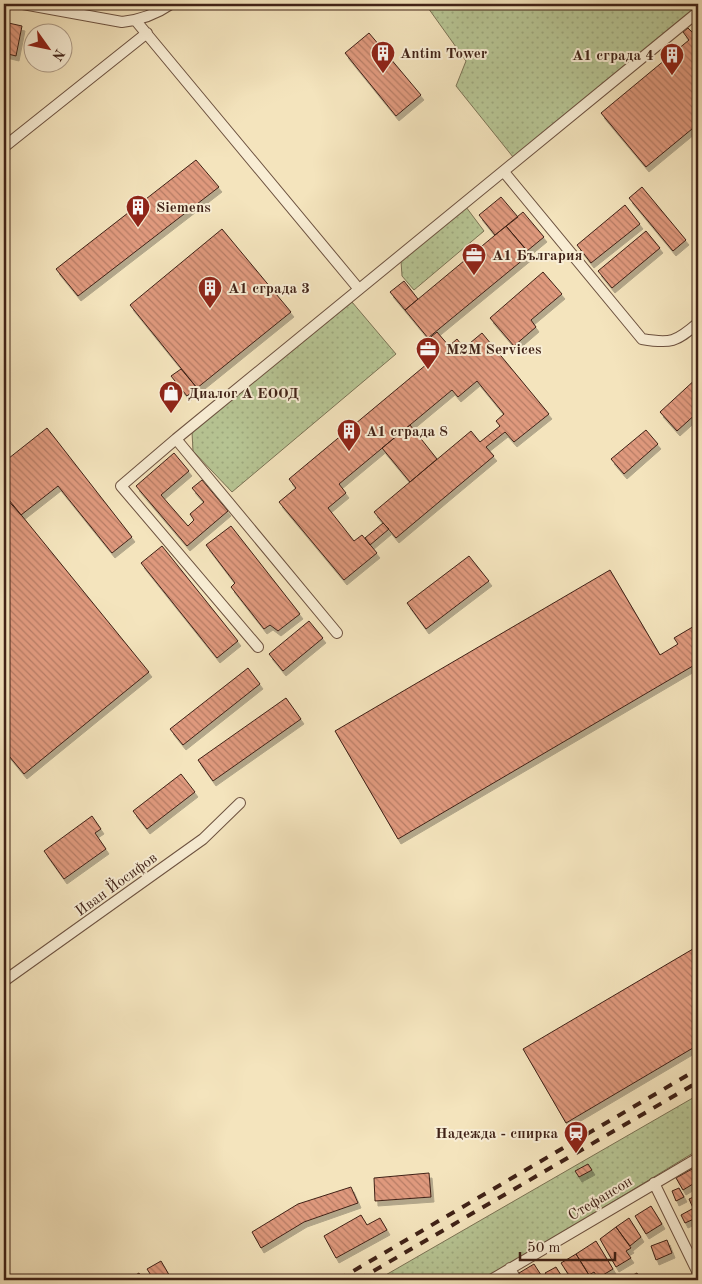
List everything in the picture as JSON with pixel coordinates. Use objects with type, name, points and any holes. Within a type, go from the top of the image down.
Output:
[{"type":"street","points":[[24,4],[105,20],[136,21],[153,15],[171,4]]},
{"type":"street","points":[[258,647],[121,486],[358,288],[504,172],[698,12]]},
{"type":"street","points":[[136,21],[358,288]]},
{"type":"street","points":[[4,147],[147,33]]},
{"type":"street","points":[[504,172],[642,339],[662,343],[677,340],[698,323]]},
{"type":"street","points":[[176,439],[337,633]]},
{"type":"street","name":"Иван Йосифов","points":[[4,982],[203,839],[240,803]]},
{"type":"street","name":"Стефансон","points":[[491,1280],[698,1158]]},
{"type":"street","points":[[654,1183],[698,1273]]},
{"type":"street","points":[[510,1268],[516,1280]]},
{"type":"green space","points":[[698,4],[698,19],[513,157],[456,86],[466,61],[426,5]]},
{"type":"green space","points":[[466,207],[484,231],[414,290],[402,276],[401,261]]},
{"type":"green space","points":[[352,302],[396,354],[232,492],[193,451],[192,432]]},
{"type":"green space","points":[[698,1095],[698,1150],[485,1280],[377,1280]]},
{"type":"building","points":[[4,22],[22,26],[16,56],[4,53]]},
{"type":"building","name":"А1 сграда 4","points":[[688,28],[694,34],[698,30],[698,124],[646,167],[601,113],[689,40],[683,32]]},
{"type":"building","name":"Antim Tower","points":[[369,33],[421,95],[396,116],[345,53]]},
{"type":"building","name":"Siemens","points":[[196,160],[219,187],[78,296],[56,269]]},
{"type":"building","points":[[642,187],[686,240],[673,251],[629,198]]},
{"type":"building","points":[[501,197],[518,217],[495,235],[479,215]]},
{"type":"building","points":[[625,205],[640,224],[591,263],[577,245]]},
{"type":"building","points":[[523,212],[544,237],[527,251],[506,226]]},
{"type":"building","name":"А1 България","points":[[506,226],[530,254],[428,338],[405,310]]},
{"type":"building","name":"А1 сграда 3","points":[[222,229],[291,312],[197,388],[130,305]]},
{"type":"building","points":[[646,231],[660,248],[612,288],[598,271]]},
{"type":"building","points":[[543,272],[562,294],[531,320],[536,327],[514,346],[490,318]]},
{"type":"building","points":[[404,281],[418,299],[405,310],[390,292]]},
{"type":"building","name":"А1 сграда 8","points":[[437,332],[449,346],[457,339],[464,348],[482,333],[549,414],[514,442],[505,432],[486,447],[494,456],[396,538],[374,512],[471,431],[480,442],[500,426],[496,421],[504,414],[477,381],[458,397],[452,390],[339,484],[346,493],[328,508],[354,541],[362,535],[377,553],[344,580],[279,502],[296,488],[289,479],[439,354],[427,340]]},
{"type":"building","points":[[181,369],[197,388],[187,396],[171,376]]},
{"type":"building","points":[[698,377],[698,412],[677,431],[660,412]]},
{"type":"building","points":[[410,425],[437,459],[410,482],[382,448]]},
{"type":"building","points":[[47,428],[132,537],[112,553],[58,486],[21,515],[4,496],[4,462]]},
{"type":"building","points":[[646,430],[658,444],[624,474],[611,459]]},
{"type":"building","points":[[174,453],[189,471],[161,495],[188,526],[194,520],[190,514],[204,502],[192,488],[202,480],[228,511],[187,546],[136,486]]},
{"type":"building","points":[[5,495],[149,672],[24,774],[4,750]]},
{"type":"building","points":[[383,523],[389,529],[370,545],[365,538]]},
{"type":"building","points":[[231,526],[300,614],[278,631],[270,625],[264,629],[231,587],[235,583],[206,545]]},
{"type":"building","points":[[162,546],[238,641],[217,658],[141,563]]},
{"type":"building","points":[[469,556],[489,581],[426,629],[407,603]]},
{"type":"building","points":[[610,570],[660,655],[678,644],[674,638],[696,625],[698,630],[698,663],[398,839],[335,731]]},
{"type":"building","points":[[309,621],[323,638],[283,671],[269,654]]},
{"type":"building","points":[[248,668],[260,684],[183,745],[170,729]]},
{"type":"building","points":[[286,698],[301,719],[213,781],[198,760]]},
{"type":"building","points":[[181,774],[195,792],[147,829],[133,811]]},
{"type":"building","points":[[92,816],[101,829],[95,833],[106,849],[64,879],[44,851]]},
{"type":"building","points":[[698,946],[698,1045],[566,1123],[523,1049]]},
{"type":"building","points":[[588,1164],[592,1170],[579,1177],[575,1171]]},
{"type":"building","points":[[692,1169],[698,1181],[683,1190],[676,1178]]},
{"type":"building","points":[[429,1173],[431,1197],[375,1201],[374,1178]]},
{"type":"building","points":[[351,1187],[358,1203],[304,1222],[261,1248],[252,1232],[298,1204]]},
{"type":"building","points":[[679,1188],[684,1197],[676,1201],[672,1191]]},
{"type":"building","points":[[698,1195],[698,1206],[693,1208],[689,1199]]},
{"type":"building","points":[[651,1206],[662,1224],[646,1234],[635,1216]]},
{"type":"building","points":[[692,1209],[696,1218],[685,1223],[681,1215]]},
{"type":"building","points":[[361,1215],[367,1225],[380,1218],[387,1230],[336,1258],[324,1236]]},
{"type":"building","points":[[629,1218],[641,1237],[630,1246],[616,1227]]},
{"type":"building","points":[[616,1227],[631,1248],[626,1251],[631,1258],[616,1267],[600,1239]]},
{"type":"building","points":[[667,1240],[672,1253],[656,1260],[651,1246]]},
{"type":"building","points":[[596,1241],[613,1269],[598,1278],[594,1272],[589,1275],[576,1254]]},
{"type":"building","points":[[576,1254],[589,1275],[580,1280],[572,1280],[561,1263]]},
{"type":"building","points":[[161,1261],[172,1280],[154,1280],[147,1269]]},
{"type":"building","points":[[534,1264],[541,1275],[533,1280],[523,1280],[519,1273]]},
{"type":"building","points":[[556,1267],[564,1280],[550,1280],[545,1273]]},
{"type":"building","points":[[139,1273],[143,1280],[127,1280]]},
{"type":"building","points":[[637,1273],[641,1280],[628,1280],[627,1278]]},
{"type":"railway","points":[[338,1280],[698,1069]]},
{"type":"railway","points":[[358,1280],[698,1082]]},
{"type":"place","name":"Antim Tower","points":[[383,74]]},
{"type":"place","name":"А1 сграда 4","points":[[672,76]]},
{"type":"place","name":"Siemens","points":[[138,228]]},
{"type":"place","name":"А1 България","points":[[474,276]]},
{"type":"place","name":"А1 сграда 3","points":[[210,309]]},
{"type":"place","name":"M2M Services","points":[[428,370]]},
{"type":"place","name":"Диалог А ЕООД","points":[[171,414]]},
{"type":"place","name":"А1 сграда 8","points":[[349,452]]},
{"type":"place","name":"Надежда - спирка","points":[[576,1154]]}]
